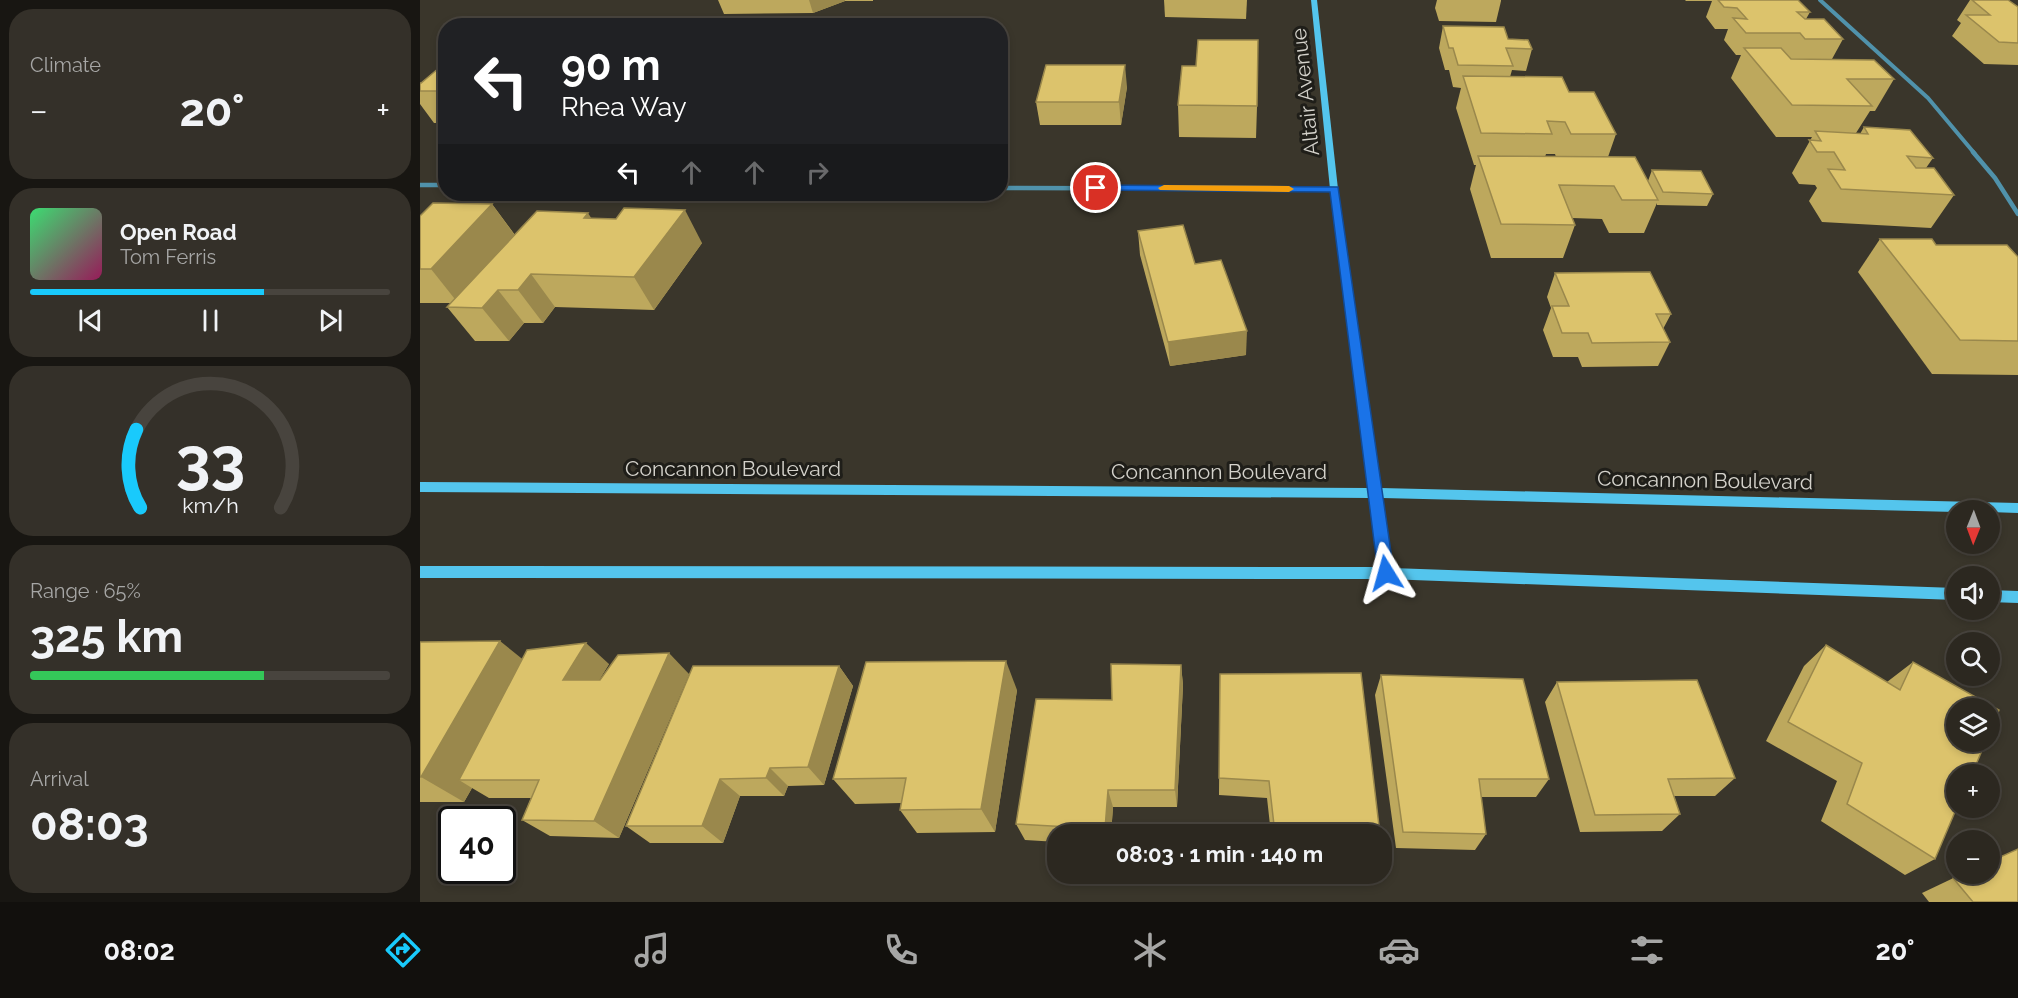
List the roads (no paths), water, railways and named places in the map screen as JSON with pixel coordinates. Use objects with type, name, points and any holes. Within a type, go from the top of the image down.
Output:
[{"type":"main road","name":"Altair Avenue","points":[[1314,0],[1334,189],[1386,573]]},
{"type":"main road","name":"Concannon Boulevard","points":[[420,487],[1374,494],[2018,508]]},
{"type":"main road","points":[[420,572],[1386,573],[1946,594]]},
{"type":"main road","points":[[2000,596],[2018,597]]},
{"type":"street","points":[[1820,0],[1928,98],[1995,178],[2018,214]]},
{"type":"street","points":[[420,185],[438,185]]},
{"type":"street","points":[[1008,188],[1334,189]]}]
